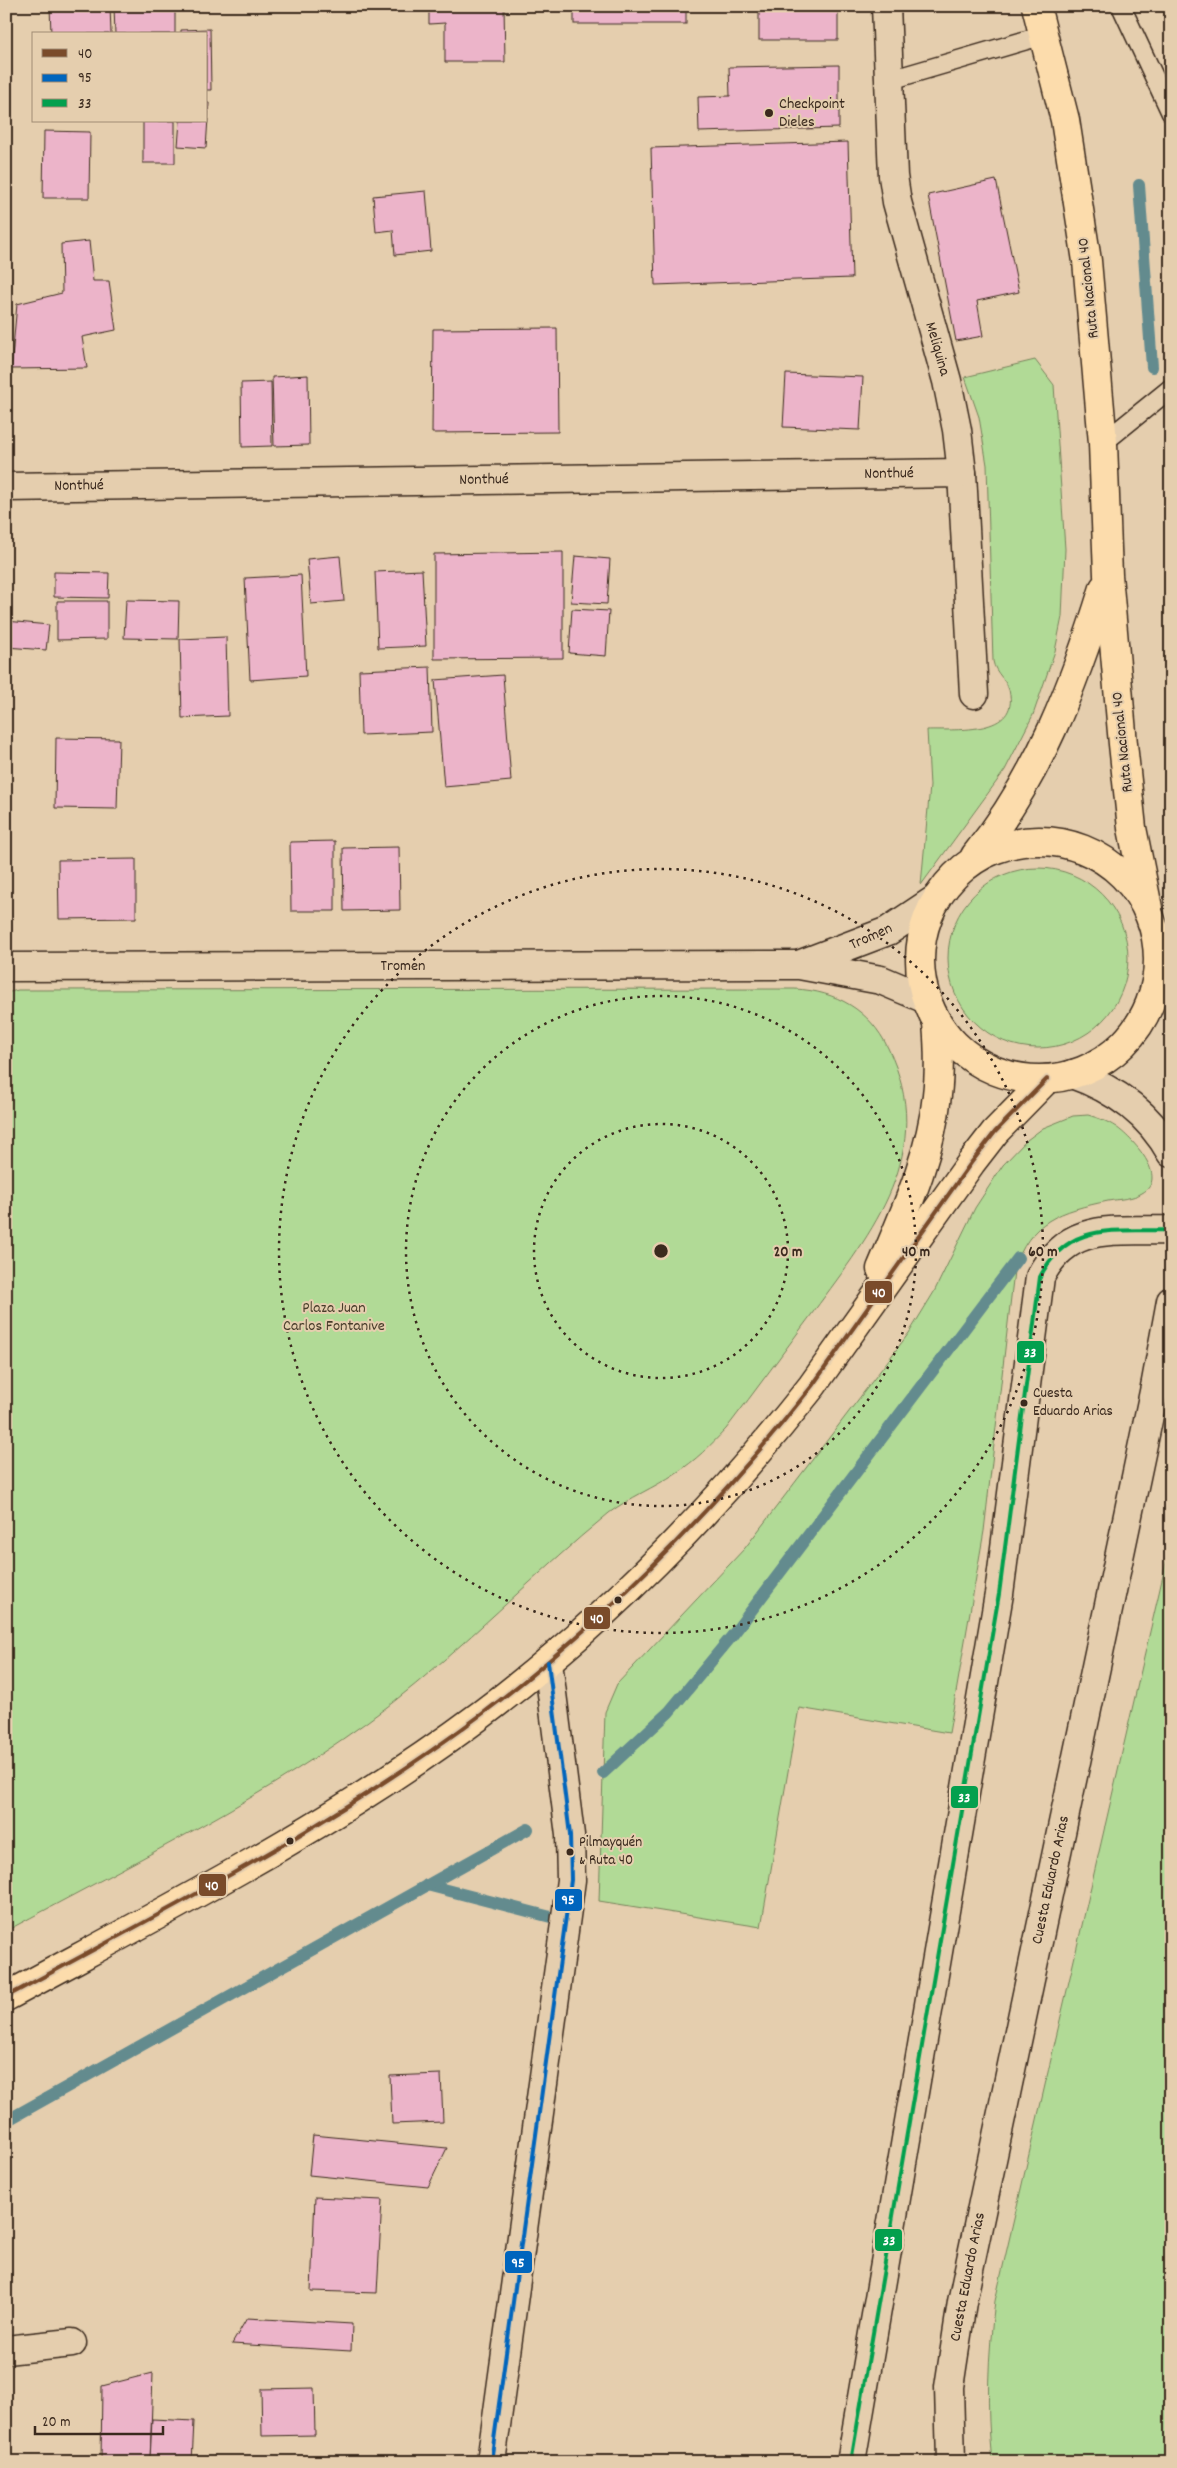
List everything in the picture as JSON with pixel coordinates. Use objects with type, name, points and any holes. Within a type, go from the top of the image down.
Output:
[{"type":"main road","name":"Ruta Nacional 40","points":[[1036,6],[1065,120],[1081,212],[1103,443],[1108,575],[1127,786],[1132,828],[1159,958],[1156,984],[1148,1009],[1135,1031],[1117,1050],[1096,1065],[1059,1077]]},
{"type":"main road","name":"Ruta Nacional 40","points":[[972,861],[1018,798],[1055,726],[1083,652],[1108,575]]},
{"type":"main road","points":[[860,1316],[905,1211],[930,1136],[937,1096],[939,1058],[932,1011],[920,974],[920,948],[925,922],[936,899],[952,878],[972,861],[994,848],[1020,841],[1046,840],[1072,844],[1095,853],[1116,868],[1135,887],[1152,921]]},
{"type":"main road","points":[[932,1011],[953,1043],[980,1064],[996,1072],[1021,1079],[1059,1077]]},
{"type":"main road","points":[[6,1997],[301,1834],[447,1740],[548,1662],[642,1578],[731,1485],[812,1386],[860,1316],[995,1132],[1059,1077]]},
{"type":"street","name":"Meliquina","points":[[886,6],[893,176],[897,202],[953,406],[962,473],[974,694]]},
{"type":"street","name":"Nonthué","points":[[6,487],[962,473]]},
{"type":"street","name":"Tromen","points":[[799,965],[888,931],[936,899]]},
{"type":"street","points":[[1152,921],[1171,976]]},
{"type":"street","name":"Tromen","points":[[6,967],[799,965],[881,980],[932,1011]]},
{"type":"street","points":[[1059,1077],[1108,1088],[1126,1100],[1156,1130],[1171,1153]]},
{"type":"street","points":[[851,2462],[1000,1594],[1040,1277],[1052,1256],[1061,1247],[1083,1235],[1171,1230]]},
{"type":"street","name":"Cuesta Eduardo Arias","points":[[951,2462],[950,2387],[962,2302],[1155,1387],[1171,1301]]},
{"type":"street","points":[[491,2462],[571,1880],[570,1835],[548,1662]]},
{"type":"street","points":[[6,2350],[72,2343]]},
{"type":"lane","points":[[1121,6],[1171,113]]},
{"type":"lane","points":[[890,80],[1044,35]]},
{"type":"lane","points":[[1103,443],[1171,388]]},
{"type":"green space","points":[[1035,360],[1054,385],[1065,549],[1062,617],[1055,651],[1033,715],[1005,770],[921,885],[930,786],[927,730],[980,728],[993,724],[1003,718],[1009,708],[1009,690],[996,670],[993,661],[987,465],[979,417],[965,377]]},
{"type":"green space","points":[[1038,868],[1072,875],[1088,883],[1107,901],[1113,908],[1124,932],[1128,958],[1121,992],[1113,1008],[1095,1027],[1088,1033],[1064,1044],[1038,1048],[1004,1041],[988,1033],[969,1015],[963,1008],[952,984],[948,958],[955,924],[963,908],[981,889],[988,883],[1012,872]]},
{"type":"green space","name":"Plaza Juan Carlos Fontanive","points":[[795,989],[824,994],[850,1005],[872,1023],[881,1035],[888,1048],[902,1086],[906,1121],[902,1155],[892,1188],[877,1220],[836,1281],[726,1429],[683,1468],[609,1513],[416,1684],[342,1739],[249,1799],[6,1931],[6,993],[18,990]]},
{"type":"green space","points":[[1088,1115],[1113,1125],[1123,1132],[1146,1158],[1152,1178],[1150,1186],[1138,1195],[1076,1209],[1049,1221],[1028,1240],[1020,1254],[1014,1271],[984,1531],[949,1733],[799,1708],[761,1927],[599,1901],[605,1712],[617,1684],[745,1548],[909,1333],[934,1292],[975,1208],[1003,1165],[1027,1140],[1043,1128],[1073,1116]]},
{"type":"green space","points":[[1171,1541],[1171,2462],[992,2462],[989,2381],[995,2301]]},
{"type":"building","points":[[50,6],[110,6],[111,32],[51,32]]},
{"type":"building","points":[[114,6],[175,6],[175,32],[115,32]]},
{"type":"building","points":[[429,6],[504,6],[505,62],[445,62],[445,23],[429,24]]},
{"type":"building","points":[[574,6],[686,6],[686,24],[574,24]]},
{"type":"building","points":[[759,6],[838,6],[838,40],[759,40]]},
{"type":"building","points":[[210,29],[211,90],[208,90],[208,32],[181,32],[181,30]]},
{"type":"building","name":"Checkpoint Dieles","points":[[839,65],[839,128],[699,132],[698,97],[730,96],[729,67]]},
{"type":"building","points":[[143,122],[175,122],[175,163],[143,163]]},
{"type":"building","points":[[180,122],[208,122],[206,148],[178,146]]},
{"type":"building","points":[[44,131],[90,132],[89,198],[43,198]]},
{"type":"building","points":[[848,142],[852,278],[655,285],[651,148]]},
{"type":"building","points":[[996,180],[1019,292],[977,301],[983,336],[956,341],[928,195]]},
{"type":"building","points":[[426,191],[431,251],[395,255],[393,230],[376,232],[373,196]]},
{"type":"building","points":[[89,241],[93,281],[109,281],[116,330],[82,337],[87,368],[11,369],[17,304],[62,293],[61,244]]},
{"type":"building","points":[[557,328],[558,432],[432,433],[433,329]]},
{"type":"building","points":[[786,374],[863,377],[860,430],[783,427]]},
{"type":"building","points":[[308,375],[309,445],[274,446],[272,377]]},
{"type":"building","points":[[271,382],[272,446],[242,447],[241,383]]},
{"type":"building","points":[[563,552],[563,658],[434,659],[434,554]]},
{"type":"building","points":[[340,556],[344,601],[311,604],[307,559]]},
{"type":"building","points":[[575,556],[610,559],[607,604],[571,602]]},
{"type":"building","points":[[422,570],[426,646],[378,648],[375,572]]},
{"type":"building","points":[[54,572],[109,573],[108,598],[54,597]]},
{"type":"building","points":[[301,575],[306,676],[250,680],[245,578]]},
{"type":"building","points":[[126,600],[179,601],[178,639],[124,638]]},
{"type":"building","points":[[57,601],[107,601],[107,639],[57,640]]},
{"type":"building","points":[[572,609],[609,611],[606,656],[569,653]]},
{"type":"building","points":[[6,621],[49,625],[46,650],[6,647]]},
{"type":"building","points":[[226,637],[228,716],[182,718],[180,639]]},
{"type":"building","points":[[430,667],[432,732],[361,735],[359,670]]},
{"type":"building","points":[[503,675],[511,781],[444,787],[435,680]]},
{"type":"building","points":[[56,738],[119,739],[117,809],[55,808]]},
{"type":"building","points":[[335,841],[335,911],[291,911],[290,842]]},
{"type":"building","points":[[399,847],[400,910],[344,911],[343,848]]},
{"type":"building","points":[[136,859],[136,918],[59,919],[58,860]]},
{"type":"building","points":[[441,2074],[443,2122],[392,2124],[390,2076]]},
{"type":"building","points":[[313,2135],[447,2148],[428,2187],[309,2175]]},
{"type":"building","points":[[315,2197],[382,2200],[377,2293],[311,2291]]},
{"type":"building","points":[[247,2318],[352,2324],[351,2351],[232,2344]]},
{"type":"building","points":[[153,2373],[150,2462],[101,2462],[102,2386]]},
{"type":"building","points":[[314,2388],[315,2435],[262,2436],[261,2389]]},
{"type":"building","points":[[152,2419],[194,2421],[192,2462],[150,2460]]},
{"type":"waterway","points":[[1139,185],[1152,367]]},
{"type":"waterway","points":[[603,1773],[669,1712],[732,1636],[1018,1258]]},
{"type":"waterway","points":[[6,2121],[528,1829]]},
{"type":"waterway","points":[[427,1885],[566,1921]]},
{"type":"transit line","name":"40","points":[[6,1997],[189,1898],[368,1793],[482,1714],[573,1640],[658,1561],[775,1432],[812,1386],[971,1163],[995,1132],[1047,1079]]},
{"type":"transit line","name":"33","points":[[851,2462],[999,1594],[1040,1277],[1052,1259],[1065,1246],[1080,1238],[1096,1233],[1113,1231],[1171,1230]]},
{"type":"transit line","name":"95","points":[[491,2462],[571,1880],[570,1835],[548,1662]]},
{"type":"place","name":"Checkpoint Dieles","points":[[769,113]]},
{"type":"place","name":"Cuesta Eduardo Arias","points":[[1024,1403]]},
{"type":"place","name":"Pilmayquén & Ruta 40","points":[[570,1852]]}]
